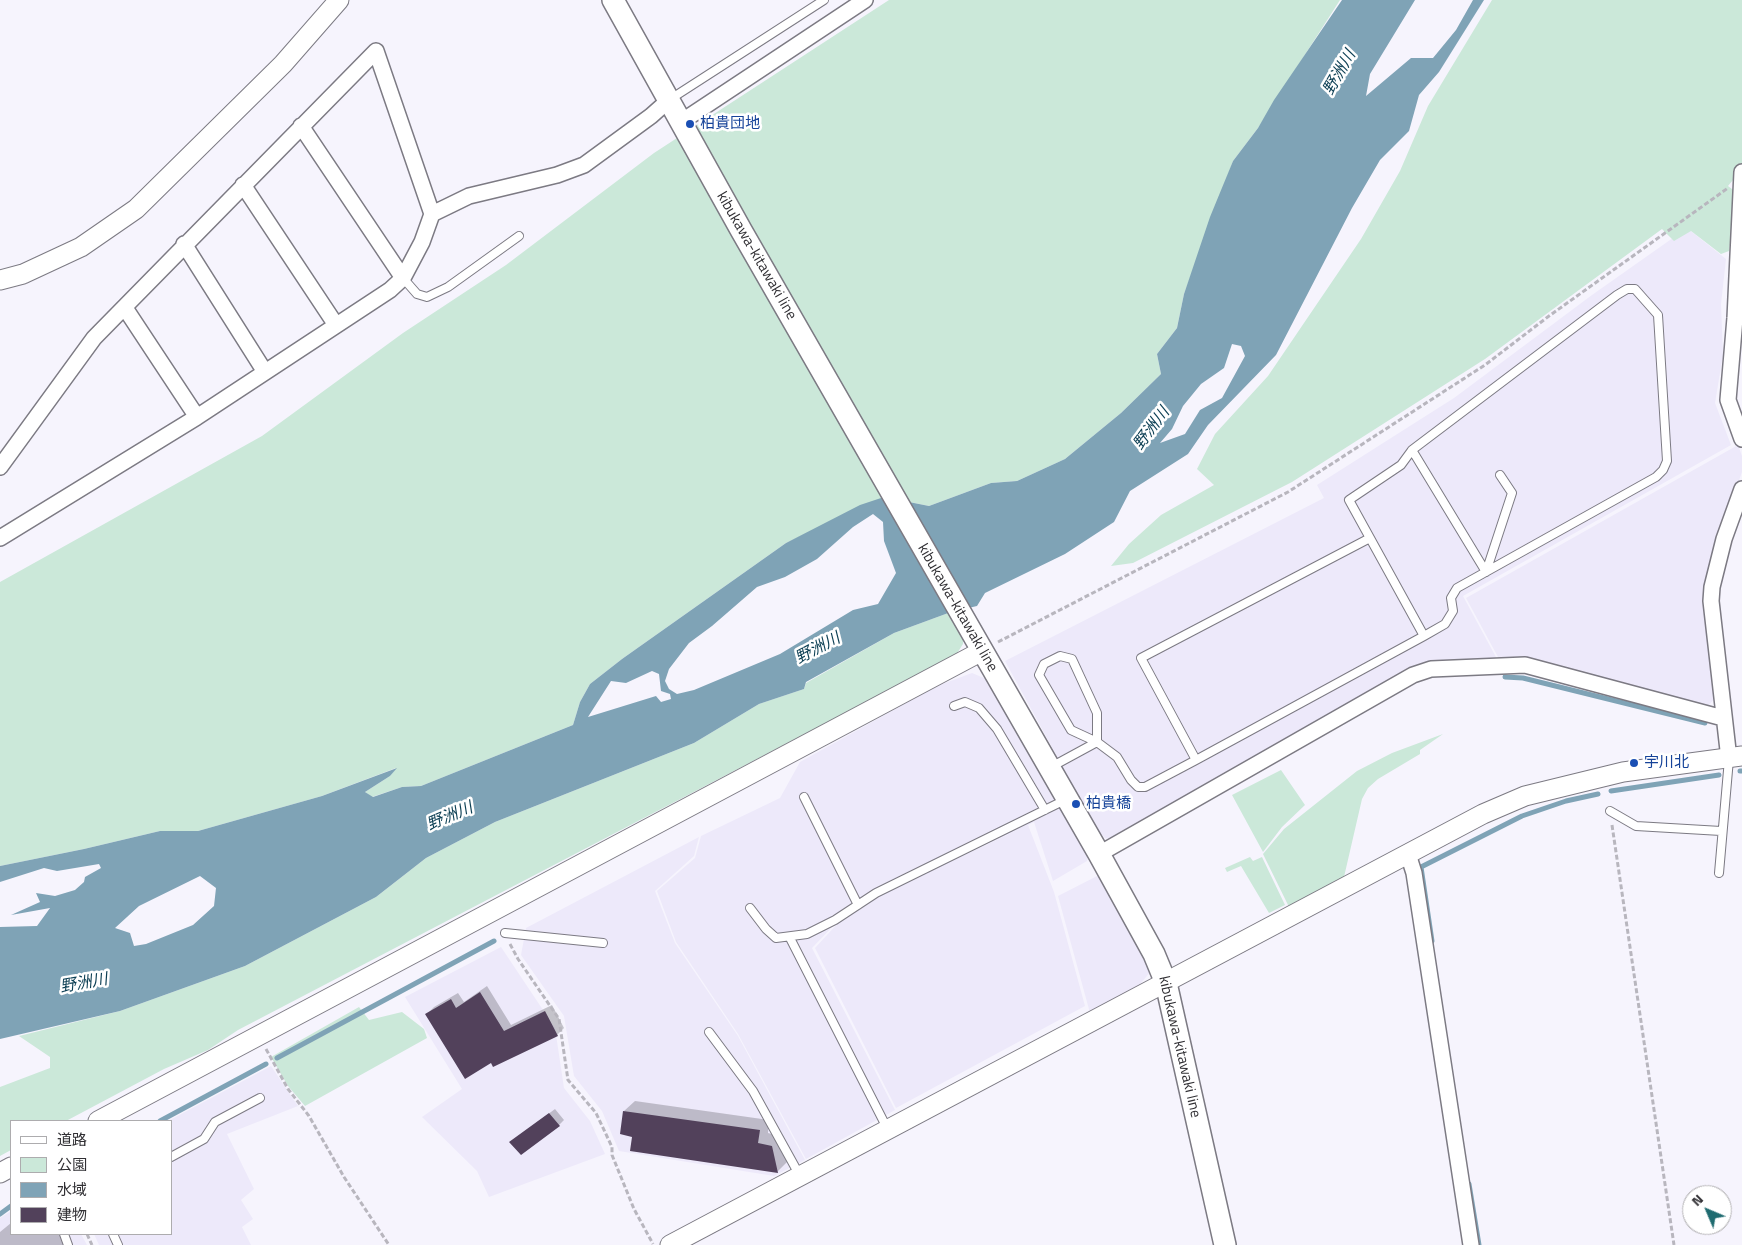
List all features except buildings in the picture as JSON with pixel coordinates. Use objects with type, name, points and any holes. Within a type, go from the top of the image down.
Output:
[{"type":"main road","name":"kibukawa-kitawaki line","points":[[613,0],[741,230],[1099,854],[1154,954],[1166,983],[1225,1245]]},
{"type":"street","points":[[0,280],[23,274],[81,247],[136,209],[283,64],[339,0]]},
{"type":"street","points":[[681,122],[865,0]]},
{"type":"street","points":[[0,467],[94,338],[125,308],[184,244],[376,51],[432,214],[422,242],[403,278],[390,290],[197,417],[0,538]]},
{"type":"street","points":[[432,214],[469,196],[558,175],[584,165],[651,116],[669,100]]},
{"type":"street","points":[[301,126],[403,278]]},
{"type":"street","points":[[1742,172],[1735,318],[1728,400],[1742,439]]},
{"type":"street","points":[[243,185],[336,325]]},
{"type":"street","points":[[184,244],[265,372]]},
{"type":"street","points":[[125,308],[197,417]]},
{"type":"street","points":[[670,1245],[1483,814],[1525,796],[1623,772],[1735,757],[1723,718],[1711,601],[1712,587],[1724,539],[1742,489]]},
{"type":"street","points":[[100,1120],[258,1036],[977,642]]},
{"type":"street","points":[[1099,854],[1413,675],[1431,669],[1526,666],[1723,718]]},
{"type":"street","points":[[1408,854],[1414,873],[1471,1245]]},
{"type":"lane","points":[[669,100],[824,0]]},
{"type":"lane","points":[[403,278],[417,294],[427,297],[448,287],[519,236]]},
{"type":"lane","points":[[1097,742],[1097,713],[1072,659],[1060,656],[1044,664],[1039,675],[1071,730],[1097,742],[1117,757],[1138,787],[1145,787],[1196,760],[1424,636],[1445,624],[1453,611],[1451,598],[1456,588],[1656,477],[1663,470],[1666,461],[1658,315],[1635,289],[1627,289],[1412,450],[1401,465],[1349,500],[1424,636]]},
{"type":"lane","points":[[1412,450],[1486,572]]},
{"type":"lane","points":[[1486,572],[1512,493],[1500,475]]},
{"type":"lane","points":[[1196,760],[1141,658],[1370,538]]},
{"type":"lane","points":[[954,706],[965,702],[979,708],[997,729],[1045,810]]},
{"type":"lane","points":[[1049,768],[1097,742]]},
{"type":"lane","points":[[1719,873],[1721,832],[1735,757]]},
{"type":"lane","points":[[804,797],[858,905]]},
{"type":"lane","points":[[750,908],[766,929],[776,938],[790,938],[807,934],[835,920],[876,893],[1067,799]]},
{"type":"lane","points":[[1610,811],[1636,826],[1721,832]]},
{"type":"lane","points":[[505,934],[603,943]]},
{"type":"lane","points":[[790,938],[888,1130]]},
{"type":"lane","points":[[709,1032],[753,1091],[800,1176]]},
{"type":"lane","points":[[172,1156],[204,1139],[215,1122],[260,1098]]},
{"type":"path","points":[[977,642],[1288,492],[1485,365],[1548,316],[1729,187],[1742,172]]},
{"type":"path","points":[[1610,811],[1674,1245]]},
{"type":"path","points":[[505,934],[518,959],[559,1019],[568,1080],[596,1113],[612,1147],[612,1155],[634,1209],[654,1245]]},
{"type":"path","points":[[258,1036],[288,1089],[309,1116],[344,1177],[389,1245]]},
{"type":"shaded area","points":[[1687,228],[1726,259],[1721,304],[1723,355],[1715,403],[1731,445],[1463,596],[1497,659],[1427,662],[1407,669],[1112,839],[1105,838],[1097,830],[1005,661],[1324,498],[1317,485],[1454,398],[1592,295]]},
{"type":"shaded area","points":[[1738,445],[1742,456],[1742,472],[1711,558],[1705,589],[1716,697],[1708,706],[1528,657],[1498,657],[1466,598]]},
{"type":"shaded area","points":[[972,673],[991,681],[1089,853],[1087,861],[1053,881],[1034,822],[1028,825],[1054,892],[1085,1006],[896,1108],[815,948],[839,922],[875,897],[1022,828],[877,894],[838,921],[812,948],[895,1110],[806,1159],[738,1034],[676,942],[657,891],[695,858],[701,836],[780,798],[800,762],[937,686]]},
{"type":"shaded area","points":[[699,837],[694,856],[655,891],[675,943],[738,1036],[805,1160],[774,1176],[619,1151],[602,1111],[574,1076],[564,1016],[521,955],[526,928]]},
{"type":"shaded area","points":[[1103,873],[1151,971],[1136,989],[1090,1013],[1058,896]]},
{"type":"shaded area","points":[[501,947],[555,1028],[564,1088],[590,1121],[605,1154],[489,1197],[477,1171],[422,1117],[462,1089],[405,997]]},
{"type":"shaded area","points":[[271,1066],[298,1106],[227,1134],[254,1189],[241,1200],[253,1219],[242,1227],[251,1245],[99,1245],[94,1235],[172,1235],[172,1120],[170,1120]]},
{"type":"shaded area","points":[[10,1212],[10,1235],[82,1235],[87,1245],[0,1245],[0,1218]]},
{"type":"green space","points":[[889,0],[1340,0],[1258,128],[1233,161],[1184,294],[1177,328],[1157,354],[1161,374],[1121,413],[1065,459],[1017,481],[991,483],[929,506],[884,497],[786,543],[622,659],[590,684],[580,702],[573,725],[421,786],[402,787],[372,797],[365,792],[390,776],[396,768],[322,796],[198,831],[160,831],[0,866],[0,582],[262,436],[403,333],[506,265],[654,153]]},
{"type":"green space","points":[[1492,0],[1742,0],[1742,169],[1728,186],[1736,192],[1729,251],[1721,254],[1691,231],[1674,241],[1662,229],[1485,359],[1292,482],[1133,563],[1111,566],[1129,544],[1161,515],[1214,485],[1197,469],[1215,434],[1268,376],[1361,239],[1400,171],[1428,106]]},
{"type":"green space","points":[[951,612],[963,634],[963,644],[956,655],[238,1030],[208,1050],[164,1069],[68,1120],[10,1120],[10,1151],[0,1156],[0,1087],[50,1068],[50,1057],[19,1036],[120,1011],[245,966],[376,897],[426,858],[495,822],[694,743],[759,704],[804,689],[806,683],[894,633]]},
{"type":"green space","points":[[1443,734],[1420,750],[1420,754],[1378,779],[1368,788],[1362,799],[1344,877],[1289,907],[1263,854],[1284,829],[1357,771],[1392,753]]},
{"type":"green space","points":[[1281,770],[1305,805],[1282,827],[1263,852],[1232,795]]},
{"type":"green space","points":[[1250,857],[1253,861],[1262,857],[1285,905],[1269,913],[1241,866],[1227,872],[1225,868]]},
{"type":"green space","points":[[359,1007],[369,1020],[402,1012],[424,1029],[427,1038],[305,1106],[288,1086],[271,1057]]},
{"type":"water","name":"野洲川","points":[[1342,0],[1415,0],[1370,74],[1366,96],[1411,58],[1433,58],[1456,30],[1473,0],[1484,0],[1439,72],[1419,95],[1409,131],[1380,160],[1352,208],[1276,355],[1208,425],[1188,454],[1130,491],[1114,522],[1065,554],[985,593],[977,606],[951,612],[894,633],[806,682],[804,689],[759,704],[694,743],[495,822],[426,858],[376,897],[245,966],[120,1011],[0,1039],[0,927],[37,926],[50,908],[11,915],[40,902],[36,893],[55,896],[75,890],[84,882],[85,877],[101,868],[99,864],[57,871],[44,868],[0,882],[0,866],[160,831],[198,831],[322,796],[397,768],[390,776],[365,792],[373,797],[402,787],[421,786],[573,725],[580,702],[590,684],[622,659],[786,543],[860,505],[884,497],[929,506],[991,483],[1017,481],[1065,459],[1121,413],[1161,374],[1157,354],[1177,328],[1184,294],[1210,217],[1233,161],[1258,128],[1274,100]],"holes":[[[1232,344],[1241,346],[1245,356],[1222,398],[1200,410],[1185,434],[1160,443],[1172,429],[1183,406],[1201,384],[1224,368]],[[873,514],[883,522],[884,541],[896,573],[878,604],[853,610],[780,654],[694,690],[677,694],[669,689],[665,681],[669,669],[689,643],[757,587],[785,577],[817,559],[853,527]],[[652,671],[659,674],[661,691],[670,694],[671,699],[661,702],[656,696],[588,717],[611,681],[626,683]],[[200,876],[216,888],[214,906],[193,925],[146,944],[134,946],[130,933],[115,928],[139,906]]]},
{"type":"waterway","points":[[1505,677],[1523,678],[1705,723]]},
{"type":"waterway","points":[[1611,791],[1719,775]]},
{"type":"waterway","points":[[1432,941],[1421,867],[1522,816],[1566,801],[1598,794]]},
{"type":"waterway","points":[[277,1058],[494,941]]},
{"type":"waterway","points":[[162,1120],[266,1064]]},
{"type":"waterway","points":[[1469,1184],[1479,1245]]},
{"type":"waterway","points":[[0,1214],[10,1207]]},
{"type":"place","name":"柏貴団地","points":[[690,124]]},
{"type":"place","name":"宇川北","points":[[1634,763]]},
{"type":"place","name":"柏貴橋","points":[[1076,804]]}]
